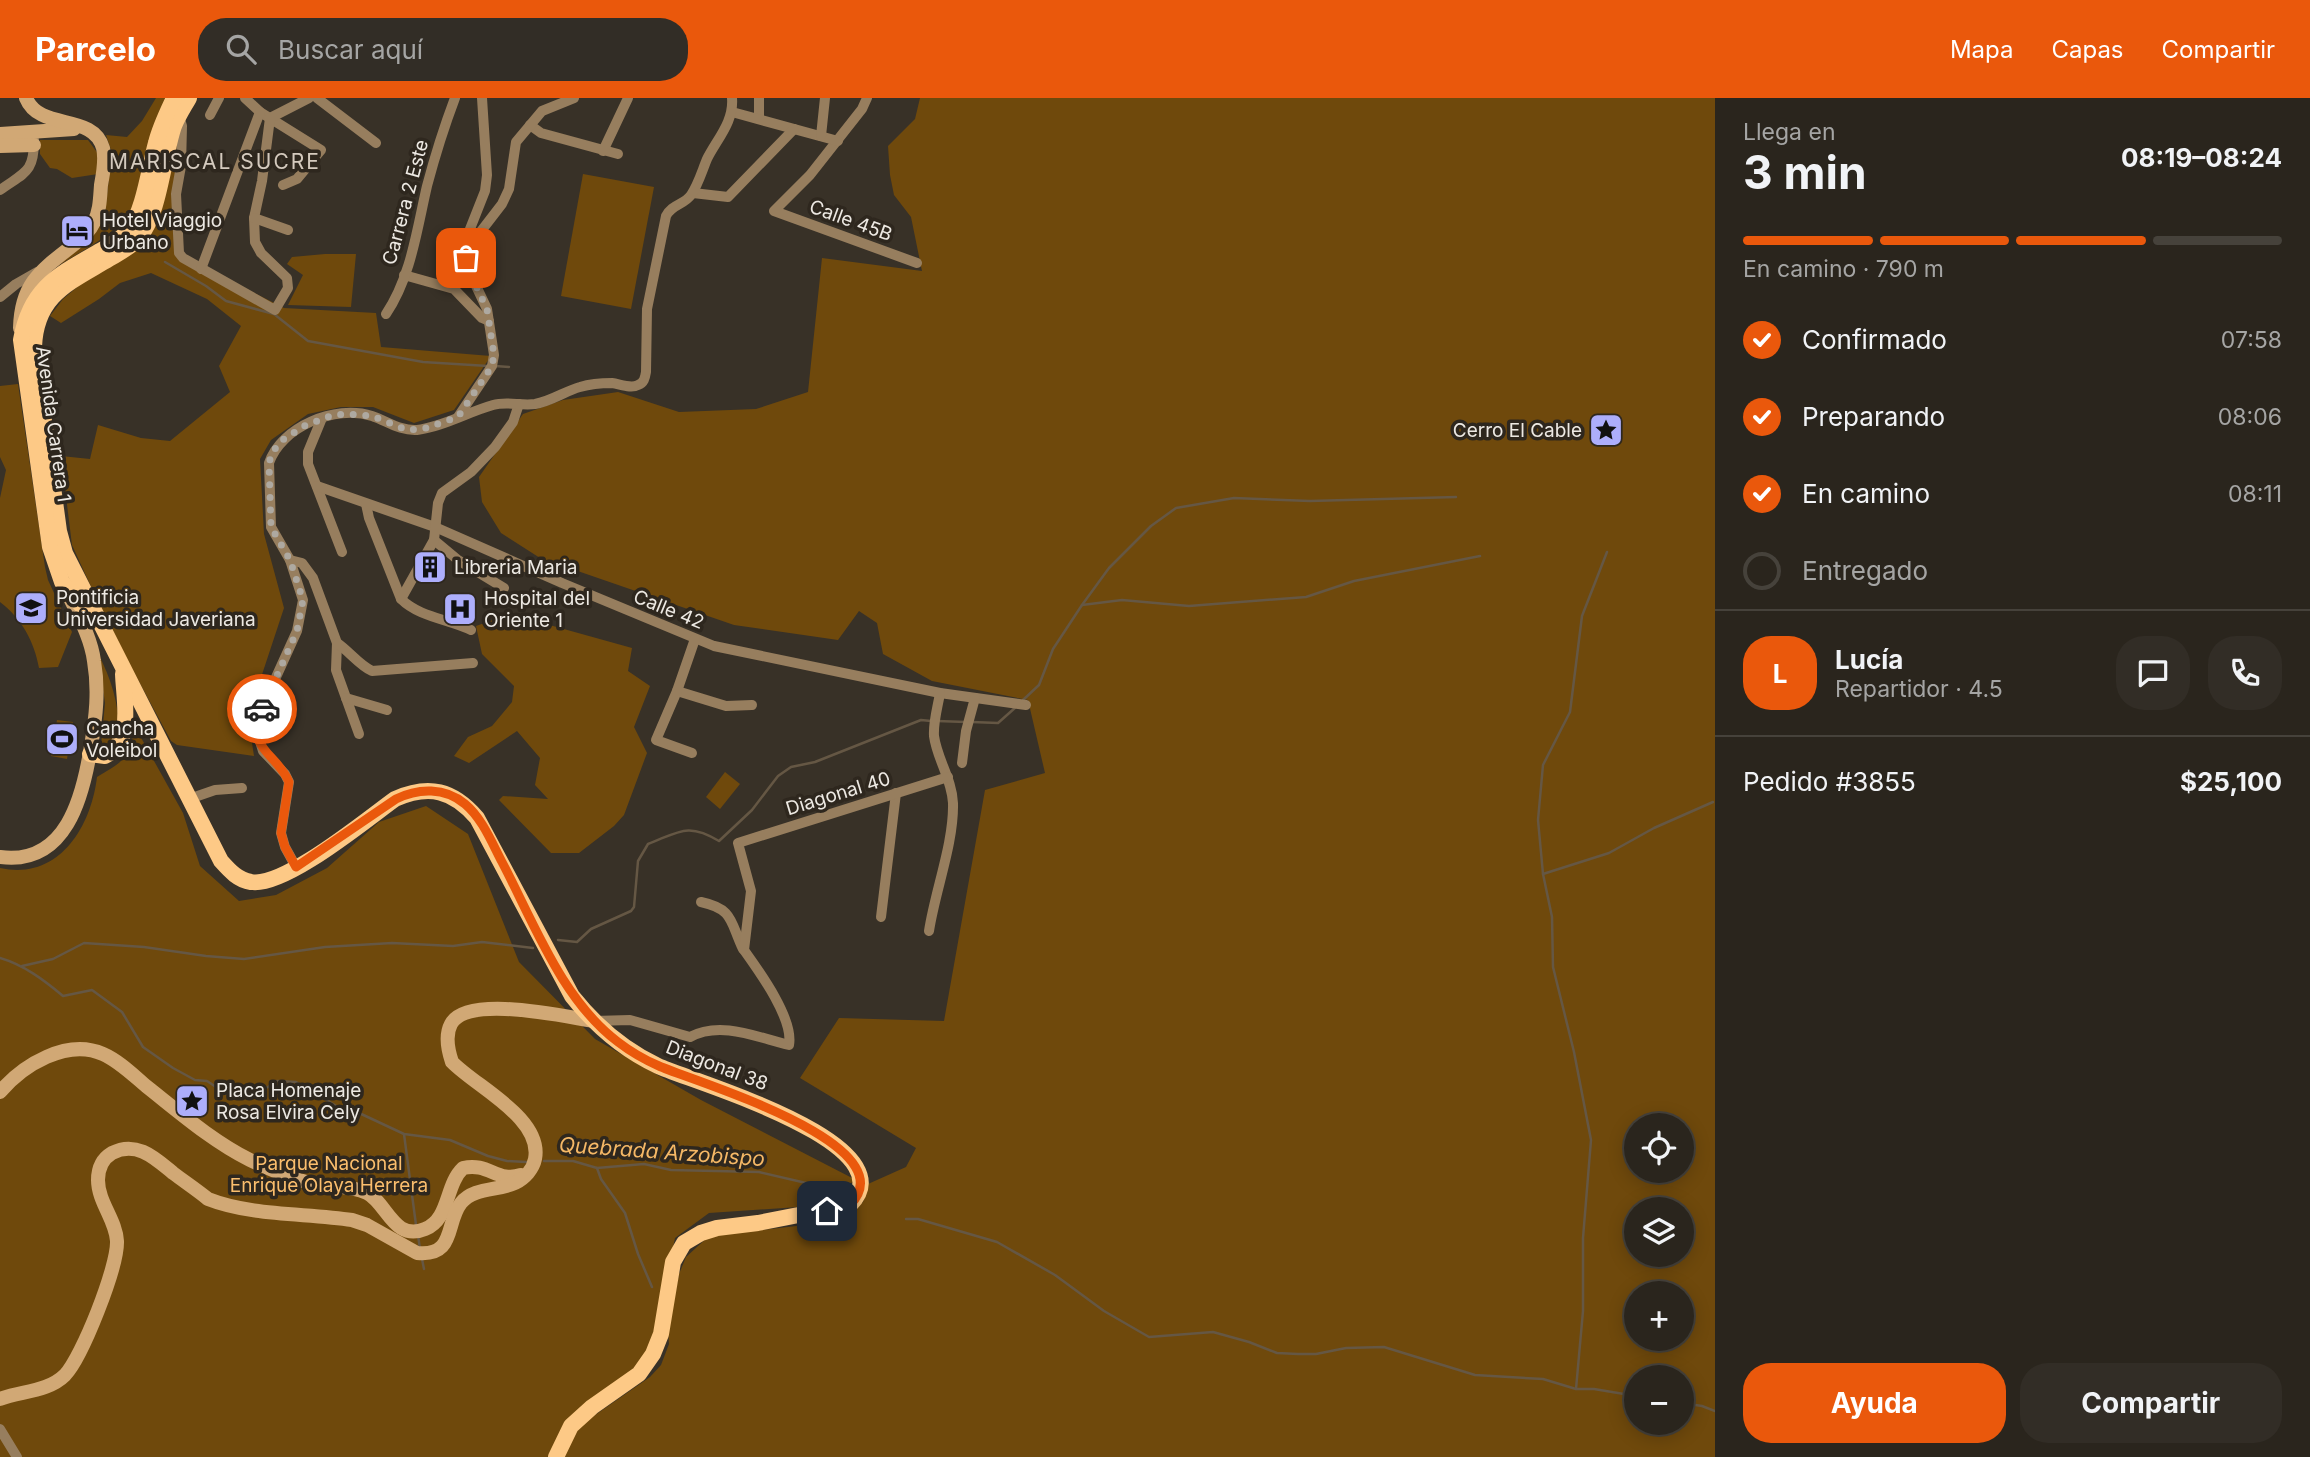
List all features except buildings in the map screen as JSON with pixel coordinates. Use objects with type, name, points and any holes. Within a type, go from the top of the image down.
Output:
[{"type":"main road","name":"Avenida Carrera 1","points":[[103,631],[62,582],[49,540],[21,340],[28,312],[44,288],[66,270],[115,242],[129,229],[137,214],[156,140],[174,98]]},
{"type":"main road","name":"Avenida Carrera 1","points":[[189,98],[174,127],[151,214],[142,234],[128,248],[55,293],[46,303],[35,326],[34,357],[61,542],[103,631],[221,862],[232,874],[253,883],[278,878],[296,867]]},
{"type":"main road","points":[[90,754],[105,756],[115,750],[122,740],[125,727],[122,669]]},
{"type":"main road","name":"Diagonal 38","points":[[296,867],[408,793],[422,790],[454,797],[466,804],[477,818],[565,984],[594,1021],[625,1047],[658,1066],[744,1097],[805,1125],[844,1153],[856,1168],[860,1187],[856,1200],[850,1205],[717,1228],[684,1243],[673,1262],[658,1345],[639,1374],[592,1407],[571,1426],[556,1457]]},
{"type":"street","points":[[0,297],[41,270],[83,237],[97,215],[104,154],[101,143],[92,132],[42,116],[30,107],[26,98]]},
{"type":"street","points":[[210,115],[219,98]]},
{"type":"street","points":[[244,98],[321,150],[297,179],[283,185]]},
{"type":"street","points":[[270,118],[309,98]]},
{"type":"street","points":[[317,98],[376,143]]},
{"type":"street","name":"Carrera 2 Este","points":[[386,314],[397,298],[416,238],[436,152],[455,98]]},
{"type":"street","points":[[458,417],[492,366],[494,355],[487,309],[469,271],[466,258],[468,234],[485,191],[482,98]]},
{"type":"street","points":[[466,258],[475,239],[502,204],[511,181],[516,142],[542,111],[574,98]]},
{"type":"street","points":[[603,150],[628,98]]},
{"type":"street","points":[[296,867],[281,833],[289,782],[263,751],[257,730],[257,719],[297,631],[303,600],[290,560],[271,527],[269,463],[272,453],[281,441],[322,418],[365,414],[407,430],[423,429],[500,404],[547,401],[585,386],[614,383],[633,387],[643,381],[646,372],[647,309],[666,216],[671,208],[687,200],[692,193],[732,112],[732,98]]},
{"type":"street","points":[[758,98],[759,119]]},
{"type":"street","points":[[821,136],[825,98]]},
{"type":"street","points":[[732,112],[838,141],[867,98]]},
{"type":"street","points":[[201,269],[260,111]]},
{"type":"street","points":[[179,116],[182,126],[181,166],[176,194],[177,248],[183,258],[275,310],[288,288],[287,278],[261,254],[255,242],[254,218],[270,118]]},
{"type":"street","points":[[530,125],[541,133],[618,154]]},
{"type":"street","points":[[0,146],[73,129],[92,132]]},
{"type":"street","points":[[692,193],[728,197],[794,129]]},
{"type":"street","points":[[0,134],[34,138]]},
{"type":"street","points":[[0,190],[30,168],[34,138]]},
{"type":"street","name":"Calle 45B","points":[[838,141],[810,175],[774,211],[917,263]]},
{"type":"street","points":[[254,218],[288,230]]},
{"type":"street","points":[[21,340],[24,302],[31,283],[41,270]]},
{"type":"street","points":[[404,275],[454,289],[482,318],[489,321]]},
{"type":"street","points":[[401,599],[435,540],[438,503],[442,493],[471,471],[495,447],[513,422],[519,404]]},
{"type":"street","points":[[322,418],[308,464],[342,552]]},
{"type":"street","name":"Calle 42","points":[[317,486],[435,527],[474,546],[727,650],[940,693],[1026,705]]},
{"type":"street","points":[[366,504],[401,599],[410,608],[453,621],[471,630]]},
{"type":"street","points":[[435,540],[458,560],[504,588]]},
{"type":"street","points":[[458,560],[474,546]]},
{"type":"street","points":[[290,560],[302,563],[313,578],[337,643],[336,670],[359,734]]},
{"type":"street","points":[[0,857],[25,858],[48,845],[61,832],[82,795],[97,708],[94,661],[88,638],[62,582]]},
{"type":"street","points":[[692,753],[656,740],[695,639]]},
{"type":"street","points":[[337,643],[367,670],[372,671],[473,663]]},
{"type":"street","points":[[677,691],[726,706],[752,705]]},
{"type":"street","points":[[929,931],[950,834],[953,806],[948,777],[934,734],[940,693]]},
{"type":"street","points":[[346,698],[387,710]]},
{"type":"street","points":[[962,763],[966,730],[975,698]]},
{"type":"street","name":"Diagonal 40","points":[[744,950],[751,891],[738,843],[948,777]]},
{"type":"street","points":[[189,799],[215,790],[242,788]]},
{"type":"street","points":[[881,917],[896,793]]},
{"type":"street","points":[[0,1399],[53,1383],[63,1377],[78,1356],[115,1260],[117,1241],[98,1181],[101,1166],[115,1152],[131,1149],[145,1152],[208,1199],[224,1205],[352,1220],[421,1254],[435,1251],[445,1243],[457,1208],[464,1199],[475,1193],[514,1184],[534,1165],[536,1150],[533,1135],[513,1112],[452,1062],[447,1038],[451,1024],[458,1016],[485,1009],[533,1012],[594,1021],[630,1020],[690,1037],[700,1031],[731,1031],[756,1034],[789,1045],[786,1019],[744,950],[732,918],[717,905],[701,901]]},
{"type":"street","points":[[0,1092],[23,1070],[53,1054],[80,1050],[104,1054],[213,1138],[247,1158],[305,1181],[365,1192],[376,1200],[388,1219],[407,1231],[418,1232],[434,1224],[445,1205],[453,1180],[463,1168],[479,1166],[506,1177],[529,1172]]},
{"type":"street","points":[[0,1429],[18,1457]]},
{"type":"green space","points":[[156,98],[166,98],[134,204],[110,233],[56,267],[105,212],[112,153],[106,135],[127,137],[142,121]]},
{"type":"green space","points":[[920,98],[1715,98],[1715,1457],[558,1457],[572,1431],[650,1377],[661,1365],[669,1344],[668,1331],[679,1274],[686,1257],[709,1236],[805,1225],[846,1216],[863,1202],[868,1184],[906,1167],[916,1148],[800,1078],[839,1018],[944,1021],[985,790],[1045,773],[1028,700],[932,681],[883,654],[877,623],[859,611],[838,640],[734,625],[540,558],[501,533],[482,502],[479,477],[523,414],[563,400],[618,392],[679,412],[756,409],[808,392],[822,258],[922,271],[911,217],[894,195],[888,146],[915,119]]},
{"type":"green space","points":[[40,140],[88,140],[99,155],[98,174],[72,178],[50,168],[40,154]]},
{"type":"green space","points":[[176,144],[178,158],[171,214],[176,253],[284,308],[376,313],[381,347],[491,356],[454,410],[414,423],[373,407],[341,407],[308,414],[271,440],[260,459],[264,534],[284,608],[248,717],[254,756],[177,745],[171,741],[109,626],[72,545],[61,456],[90,459],[98,425],[141,438],[170,441],[230,392],[219,366],[241,326],[207,299],[151,273],[120,283],[61,323],[50,316],[63,299],[82,283],[130,255]]},
{"type":"green space","points":[[583,174],[654,187],[631,309],[561,296]]},
{"type":"green space","points":[[356,254],[351,307],[288,305],[303,275],[287,264],[292,257]]},
{"type":"green space","points":[[18,384],[45,567],[48,580],[72,632],[58,667],[39,668],[26,631],[0,602],[0,498],[6,470],[0,457],[0,386]]},
{"type":"green space","points":[[510,614],[632,648],[628,671],[650,686],[634,727],[647,753],[624,815],[579,853],[551,853],[499,800],[503,796],[548,799],[535,785],[540,758],[517,731],[469,763],[454,756],[468,737],[492,726],[512,702],[514,686],[482,654],[476,626]]},
{"type":"green space","points":[[98,653],[107,672],[119,722],[119,733],[106,747],[101,746],[105,703]]},
{"type":"green space","name":"Cancha Voleibol","points":[[57,720],[73,722],[67,759],[51,756]]},
{"type":"green space","name":"Parque Nacional Enrique Olaya Herrera","points":[[134,725],[183,813],[200,866],[239,901],[276,895],[327,868],[379,822],[426,806],[468,834],[519,962],[595,1039],[701,1100],[856,1180],[813,1206],[709,1213],[675,1238],[649,1354],[612,1389],[554,1457],[0,1457],[0,868],[21,870],[39,866],[55,858],[68,846],[88,814],[97,777],[114,767],[129,751]]},
{"type":"green space","points":[[725,772],[740,784],[720,809],[706,797]]},
{"type":"waterway","points":[[165,262],[226,301],[274,314],[308,341],[423,362],[488,366]]},
{"type":"waterway","points":[[495,366],[509,367]]},
{"type":"waterway","points":[[1082,605],[1109,568],[1151,526],[1176,508],[1234,498],[1310,501],[1456,497]]},
{"type":"waterway","points":[[1576,1389],[1583,1311],[1583,1238],[1591,1140],[1574,1052],[1553,967],[1552,917],[1543,874],[1538,820],[1543,765],[1570,712],[1582,616],[1607,552]]},
{"type":"waterway","points":[[1023,700],[1039,685],[1053,649],[1082,605],[1122,600],[1189,606],[1306,597],[1354,581],[1480,556]]},
{"type":"waterway","points":[[972,722],[998,723],[1016,707]]},
{"type":"waterway","points":[[558,940],[577,942],[591,929],[631,911],[634,907],[638,861],[648,844],[691,830],[719,841],[752,810],[778,776],[791,767],[815,762],[921,720],[931,721]]},
{"type":"waterway","points":[[937,721],[966,722]]},
{"type":"waterway","points":[[1543,874],[1609,853],[1654,828],[1713,802]]},
{"type":"waterway","points":[[22,966],[53,959],[84,943],[244,959],[325,947],[392,943],[453,946],[482,942],[533,948]]},
{"type":"waterway","name":"Quebrada Arzobispo","points":[[0,958],[33,974],[63,996],[92,990],[122,1012],[143,1047],[173,1068],[195,1080],[207,1081],[228,1095],[243,1097],[257,1094],[277,1081],[296,1082],[338,1107],[357,1112],[404,1134],[450,1140],[488,1156],[526,1162]]},
{"type":"waterway","points":[[404,1134],[416,1225]]},
{"type":"waterway","name":"Quebrada Arzobispo","points":[[544,1161],[573,1161],[597,1168],[644,1164],[671,1170],[759,1172],[819,1186]]},
{"type":"waterway","points":[[597,1168],[601,1179],[625,1213],[652,1287]]},
{"type":"waterway","points":[[906,1219],[918,1219],[997,1242],[1055,1275],[1104,1311],[1149,1337],[1213,1332],[1277,1353],[1298,1354],[1384,1347],[1475,1375],[1543,1379],[1576,1389],[1624,1394]]},
{"type":"waterway","points":[[418,1235],[420,1249]]},
{"type":"waterway","points":[[422,1259],[424,1269]]},
{"type":"waterway","points":[[1694,1405],[1715,1411]]},
{"type":"way so far","points":[[262,709],[297,631],[303,600],[290,560],[271,527],[269,463],[272,453],[281,441],[304,426],[333,415],[365,414],[407,430],[423,429],[458,417],[492,366],[494,355],[487,309],[469,271],[466,258]]},
{"type":"place","name":"Hotel Viaggio Urbano","points":[[77,231]]},
{"type":"place","name":"Cerro El Cable","points":[[1606,430]]},
{"type":"place","name":"Libreria Maria","points":[[430,567]]},
{"type":"place","name":"Pontificia Universidad Javeriana","points":[[31,608]]},
{"type":"place","name":"Hospital del Oriente 1","points":[[460,609]]},
{"type":"place","name":"Cancha Voleibol","points":[[62,739]]},
{"type":"place","name":"Placa Homenaje Rosa Elvira Cely","points":[[192,1101]]},
{"type":"district","name":"MARISCAL SUCRE","points":[[215,162]]},
{"type":"route","points":[[262,709],[257,719],[257,730],[263,751],[289,782],[281,833],[296,867],[408,793],[422,790],[439,792],[466,804],[486,832],[572,996],[594,1021],[618,1042],[658,1066],[778,1112],[805,1125],[844,1153],[858,1172],[859,1194],[850,1205],[827,1211]]}]
